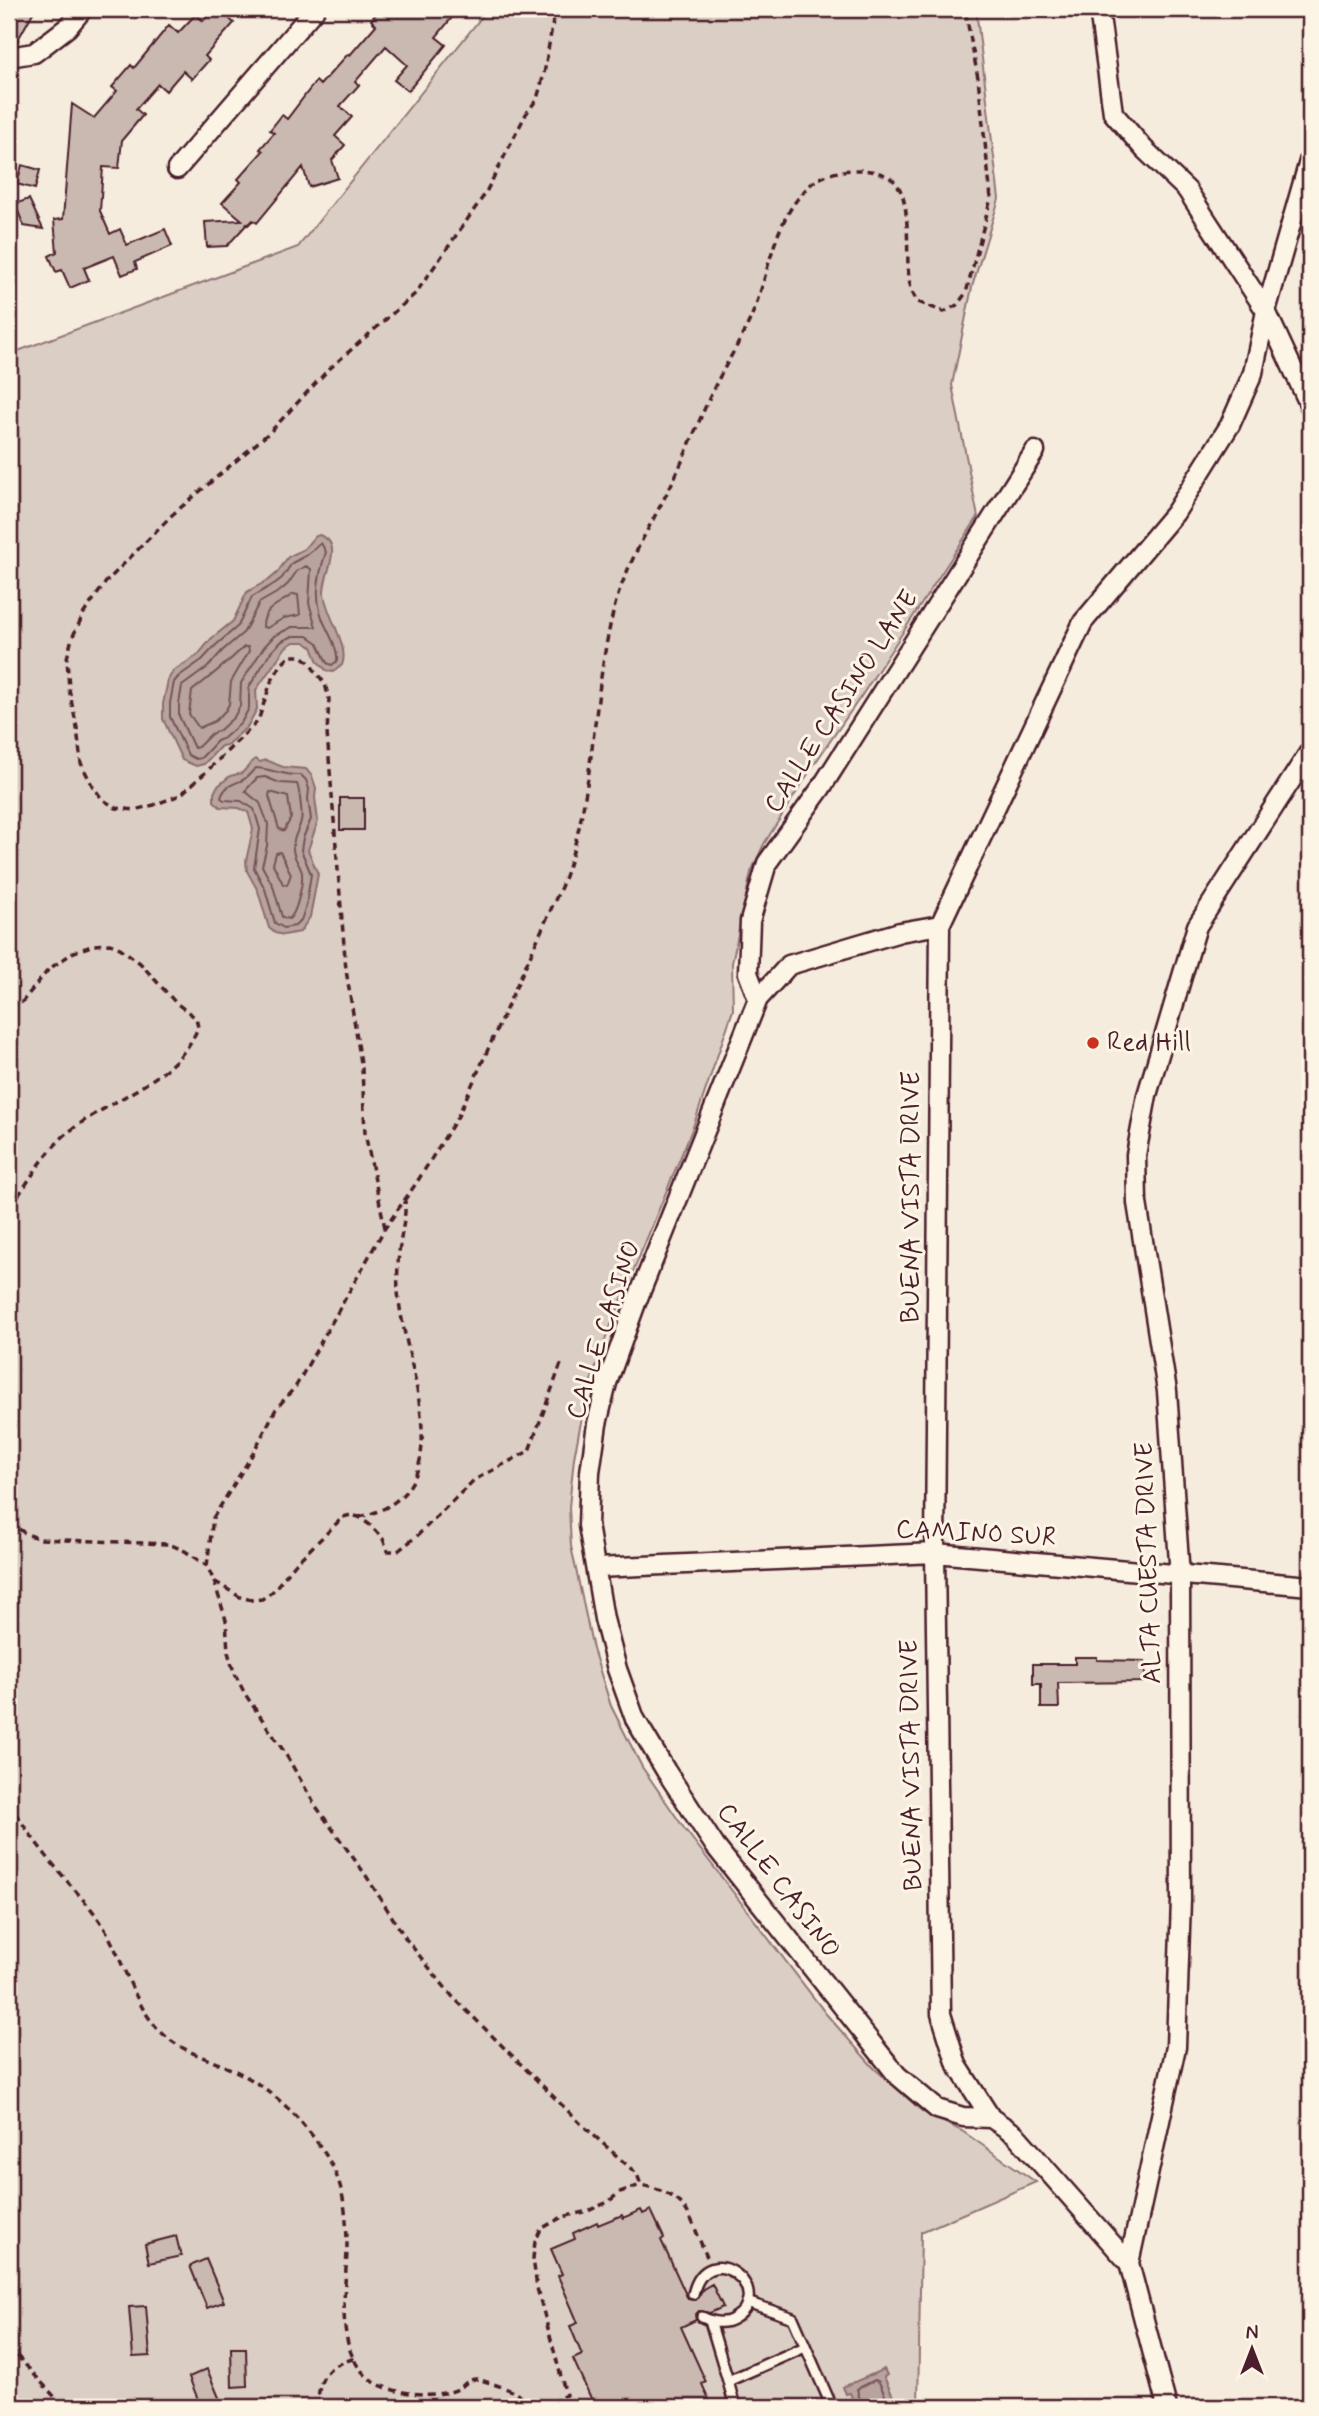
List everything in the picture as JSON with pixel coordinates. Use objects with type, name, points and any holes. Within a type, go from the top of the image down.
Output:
[{"type":"street","points":[[9,57],[34,53],[68,27],[83,9]]},
{"type":"street","points":[[177,169],[315,9]]},
{"type":"street","points":[[1100,9],[1113,113],[1144,149],[1186,190],[1266,311],[1310,406]]},
{"type":"street","name":"BUENA VISTA DRIVE","points":[[1129,2263],[1015,2134],[991,2118],[957,2065],[941,2014],[935,1553],[940,925],[1083,622],[1175,513],[1230,425],[1253,373],[1266,311],[1310,158]]},
{"type":"street","name":"CALLE CASINO LANE","points":[[758,999],[748,973],[750,921],[767,863],[821,788],[1035,452]]},
{"type":"street","name":"ALTA CUESTA DRIVE","points":[[1167,2407],[1129,2263],[1176,2047],[1181,1900],[1180,1576],[1167,1391],[1137,1203],[1136,1155],[1147,1095],[1197,926],[1310,751]]},
{"type":"street","name":"CALLE CASINO","points":[[940,925],[900,932],[789,965],[758,999],[636,1303],[607,1383],[597,1424],[590,1472],[588,1525],[604,1619],[617,1669],[635,1719],[715,1846],[897,2075],[937,2109],[963,2117],[991,2118]]},
{"type":"street","name":"CAMINO SUR","points":[[596,1568],[935,1553],[1310,1586]]},
{"type":"lane","points":[[693,2294],[695,2283],[701,2275],[712,2269],[726,2268],[741,2277],[748,2293],[747,2302],[737,2317],[729,2322],[706,2319],[735,2407]]},
{"type":"lane","points":[[747,2302],[793,2318],[832,2407]]},
{"type":"lane","points":[[728,2381],[805,2347]]},
{"type":"path","points":[[385,1228],[365,1133],[362,1069],[346,970],[327,733],[329,699],[325,684],[302,656],[295,655],[285,660],[271,682],[258,721],[245,735],[180,794],[134,810],[116,808],[102,799],[81,763],[69,689],[67,658],[72,638],[84,612],[106,582],[173,515],[270,432],[328,370],[416,293],[485,194],[526,114],[537,99],[555,9]]},
{"type":"path","points":[[207,1566],[213,1518],[276,1409],[296,1385],[385,1228],[458,1116],[566,875],[583,809],[612,616],[622,585],[690,446],[716,384],[751,317],[764,284],[776,235],[792,205],[811,184],[828,173],[852,170],[891,178],[904,201],[908,274],[911,289],[918,302],[944,312],[957,305],[966,293],[991,198],[978,78],[965,9]]},
{"type":"path","points":[[9,1006],[22,1002],[49,969],[74,951],[110,944],[140,963],[176,1003],[196,1018],[198,1027],[187,1048],[173,1063],[91,1116],[54,1146],[9,1208]]},
{"type":"path","points":[[214,1581],[240,1597],[262,1599],[272,1592],[296,1563],[343,1517],[359,1517],[390,1507],[406,1495],[416,1477],[421,1456],[422,1432],[419,1401],[398,1294],[397,1266],[405,1199]]},
{"type":"path","points":[[359,1517],[383,1539],[388,1551],[398,1551],[474,1480],[528,1451],[561,1364]]},
{"type":"path","points":[[9,1522],[26,1534],[41,1539],[169,1544],[207,1566],[226,1620],[228,1652],[245,1694],[285,1753],[315,1805],[365,1874],[407,1939],[452,1996],[580,2123],[637,2174],[641,2185]]},
{"type":"path","points":[[9,1804],[42,1851],[101,1923],[140,2004],[162,2033],[197,2055],[232,2069],[262,2086],[289,2111],[330,2162],[342,2192],[346,2222],[346,2333],[355,2358],[371,2381],[394,2390],[444,2394],[476,2379],[517,2394],[526,2405],[538,2407],[566,2395],[537,2288],[534,2242],[541,2229],[562,2217],[588,2211],[608,2202],[620,2192],[641,2185],[662,2190],[678,2199],[687,2211],[712,2269]]},
{"type":"path","points":[[9,2347],[64,2407]]},
{"type":"path","points":[[317,2407],[319,2384],[334,2365],[355,2358]]},
{"type":"shaded area","points":[[488,9],[976,9],[999,199],[972,287],[952,385],[978,517],[813,766],[764,844],[751,872],[732,963],[733,1010],[693,1127],[607,1335],[586,1396],[574,1458],[569,1507],[571,1546],[593,1649],[611,1706],[642,1767],[684,1828],[827,2015],[874,2068],[923,2112],[962,2131],[1036,2182],[921,2232],[918,2407],[9,2407],[9,351],[10,354],[298,247]]},
{"type":"water","points":[[319,535],[331,545],[331,560],[324,593],[343,649],[342,665],[333,672],[327,671],[318,662],[312,647],[304,642],[294,642],[286,647],[256,690],[257,709],[247,727],[227,745],[221,746],[204,764],[196,766],[182,760],[163,719],[168,680],[173,671],[198,655],[211,639],[233,621],[247,592],[270,579],[288,557],[304,549]]},
{"type":"water","points":[[255,759],[283,767],[306,769],[316,788],[318,821],[308,850],[318,874],[310,917],[300,932],[284,935],[269,928],[258,891],[247,871],[246,861],[253,829],[248,812],[239,808],[220,807],[214,801],[217,787],[230,776],[242,773]]},
{"type":"water","points":[[884,2369],[887,2375],[884,2377],[898,2407],[856,2407],[850,2393],[846,2394],[843,2387]]},
{"type":"building","points":[[9,9],[35,9],[15,45],[9,46]]},
{"type":"building","points":[[214,9],[219,9],[234,23],[205,56],[209,60],[192,79],[183,71],[166,91],[158,84],[136,109],[143,115],[122,140],[119,168],[103,167],[100,211],[110,234],[120,229],[127,245],[165,229],[172,246],[135,262],[137,269],[122,275],[114,256],[84,268],[89,280],[70,288],[62,270],[56,272],[49,256],[57,252],[54,220],[63,219],[72,104],[94,118],[117,91],[112,87],[131,65],[134,68],[169,25],[178,33],[196,14],[203,21]]},
{"type":"building","points":[[380,9],[459,9],[436,37],[446,45],[408,91],[394,80],[407,65],[386,46],[355,82],[359,85],[340,106],[352,117],[335,136],[345,145],[332,160],[338,178],[309,187],[303,167],[257,223],[253,220],[247,224],[227,246],[207,247],[205,222],[242,220],[222,203],[241,182],[238,179],[263,151],[260,149],[274,133],[270,130],[282,115],[287,119],[316,81],[320,85],[348,54],[350,55],[376,25],[371,20]]},
{"type":"building","points":[[22,165],[40,170],[35,189],[17,184]]},
{"type":"building","points":[[29,199],[43,229],[24,226],[15,204]]},
{"type":"building","points":[[340,798],[364,798],[364,830],[340,830]]},
{"type":"building","points":[[1075,1657],[1145,1661],[1145,1682],[1058,1683],[1059,1708],[1041,1708],[1041,1684],[1033,1684],[1033,1664],[1075,1664]]},
{"type":"building","points":[[641,2210],[643,2214],[651,2210],[664,2238],[661,2240],[688,2299],[696,2300],[703,2289],[712,2284],[723,2307],[710,2313],[699,2311],[695,2315],[696,2320],[681,2327],[706,2382],[702,2384],[712,2407],[595,2407],[573,2359],[582,2355],[570,2326],[578,2323],[558,2276],[562,2274],[551,2249],[575,2239],[573,2233],[597,2222],[598,2225]]},
{"type":"building","points":[[176,2236],[181,2256],[149,2263],[145,2244]]},
{"type":"building","points":[[206,2259],[224,2302],[207,2308],[190,2266]]},
{"type":"building","points":[[146,2306],[150,2356],[133,2357],[129,2307]]},
{"type":"building","points":[[231,2348],[246,2348],[247,2386],[232,2387]]},
{"type":"building","points":[[207,2369],[220,2400],[201,2407],[189,2377]]},
{"type":"place","name":"Red Hill","points":[[1093,1043]]}]
